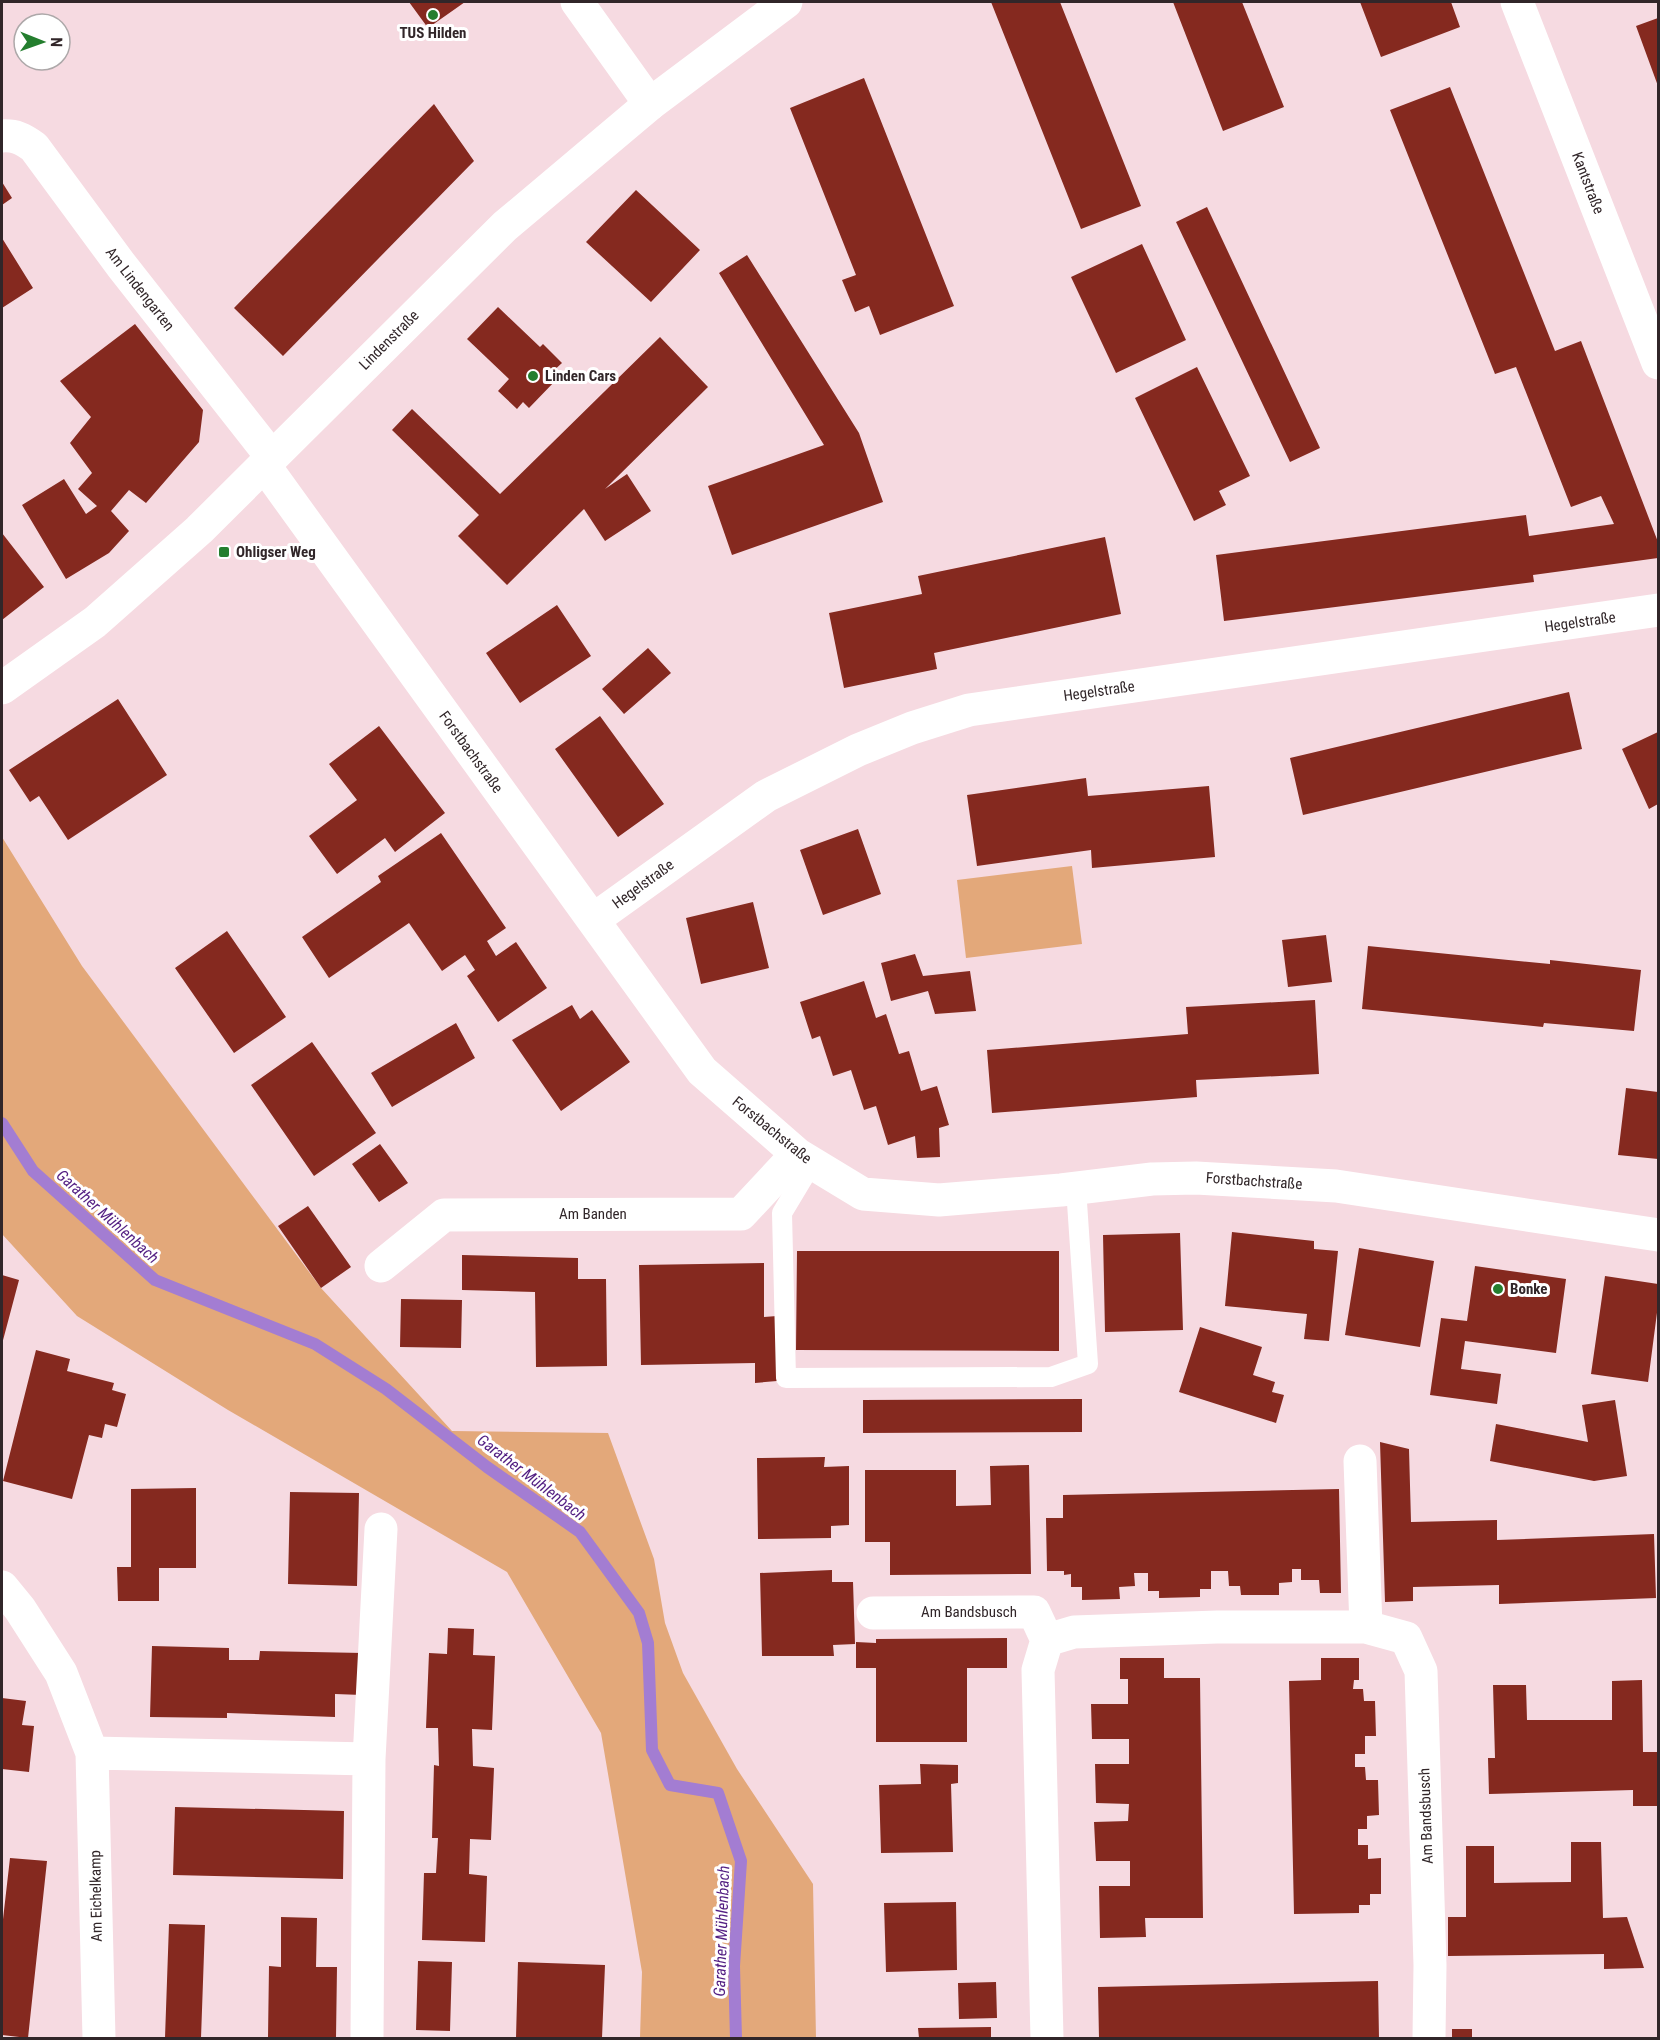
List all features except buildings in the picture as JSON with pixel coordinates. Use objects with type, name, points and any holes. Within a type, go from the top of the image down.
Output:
[{"type":"street","points":[[577,2],[650,105]]},
{"type":"street","name":"Lindenstraße","points":[[2,688],[95,621],[199,530],[504,226],[650,105],[786,2]]},
{"type":"street","name":"Kantstraße","points":[[1517,2],[1659,363]]},
{"type":"street","name":"Am Lindengarten","points":[[2,136],[23,139],[34,147],[267,460]]},
{"type":"street","name":"Forstbachstraße","points":[[267,460],[702,1071],[804,1158],[863,1194],[939,1200],[1152,1179],[1196,1178],[1336,1186],[1659,1235]]},
{"type":"street","name":"Hegelstraße","points":[[593,920],[766,796],[858,750],[912,728],[969,710],[1659,610]]},
{"type":"street","name":"Am Banden","points":[[381,1266],[444,1215],[741,1214],[804,1158]]},
{"type":"street","points":[[1360,1461],[1366,1627]]},
{"type":"street","points":[[367,2038],[369,1759],[381,1529]]},
{"type":"street","name":"Am Eichelkamp","points":[[2,1587],[20,1609],[62,1673],[92,1753],[99,2038]]},
{"type":"street","name":"Am Bandsbusch","points":[[873,1613],[1034,1612],[1047,1640],[1074,1632],[1217,1627],[1366,1627],[1406,1638],[1421,1671],[1430,1965],[1429,2038]]},
{"type":"street","points":[[1047,1640],[1038,1670],[1047,2038]]},
{"type":"street","points":[[92,1753],[369,1759]]},
{"type":"lane","points":[[804,1158],[782,1213],[786,1378],[1051,1377],[1088,1364],[1076,1188]]},
{"type":"shaded area","points":[[2,837],[82,966],[321,1288],[452,1431],[608,1433],[654,1559],[665,1623],[683,1673],[737,1769],[813,1884],[816,2038],[640,2038],[642,1972],[601,1733],[507,1572],[228,1410],[77,1316],[2,1234]]},
{"type":"shaded area","points":[[1072,866],[1082,944],[966,958],[957,880]]},
{"type":"waterway","name":"Garather Mühlenbach","points":[[2,1123],[33,1171],[155,1280],[315,1344],[386,1389],[487,1467],[580,1532],[639,1613],[648,1643],[652,1750],[670,1785],[718,1793],[741,1861],[734,1966],[736,2038]]},
{"type":"place","name":"TUS Hilden","points":[[433,15]]},
{"type":"place","name":"Linden Cars","points":[[533,376]]},
{"type":"place","name":"Ohligser Weg","points":[[224,552]]},
{"type":"place","name":"Bonke","points":[[1498,1289]]}]
